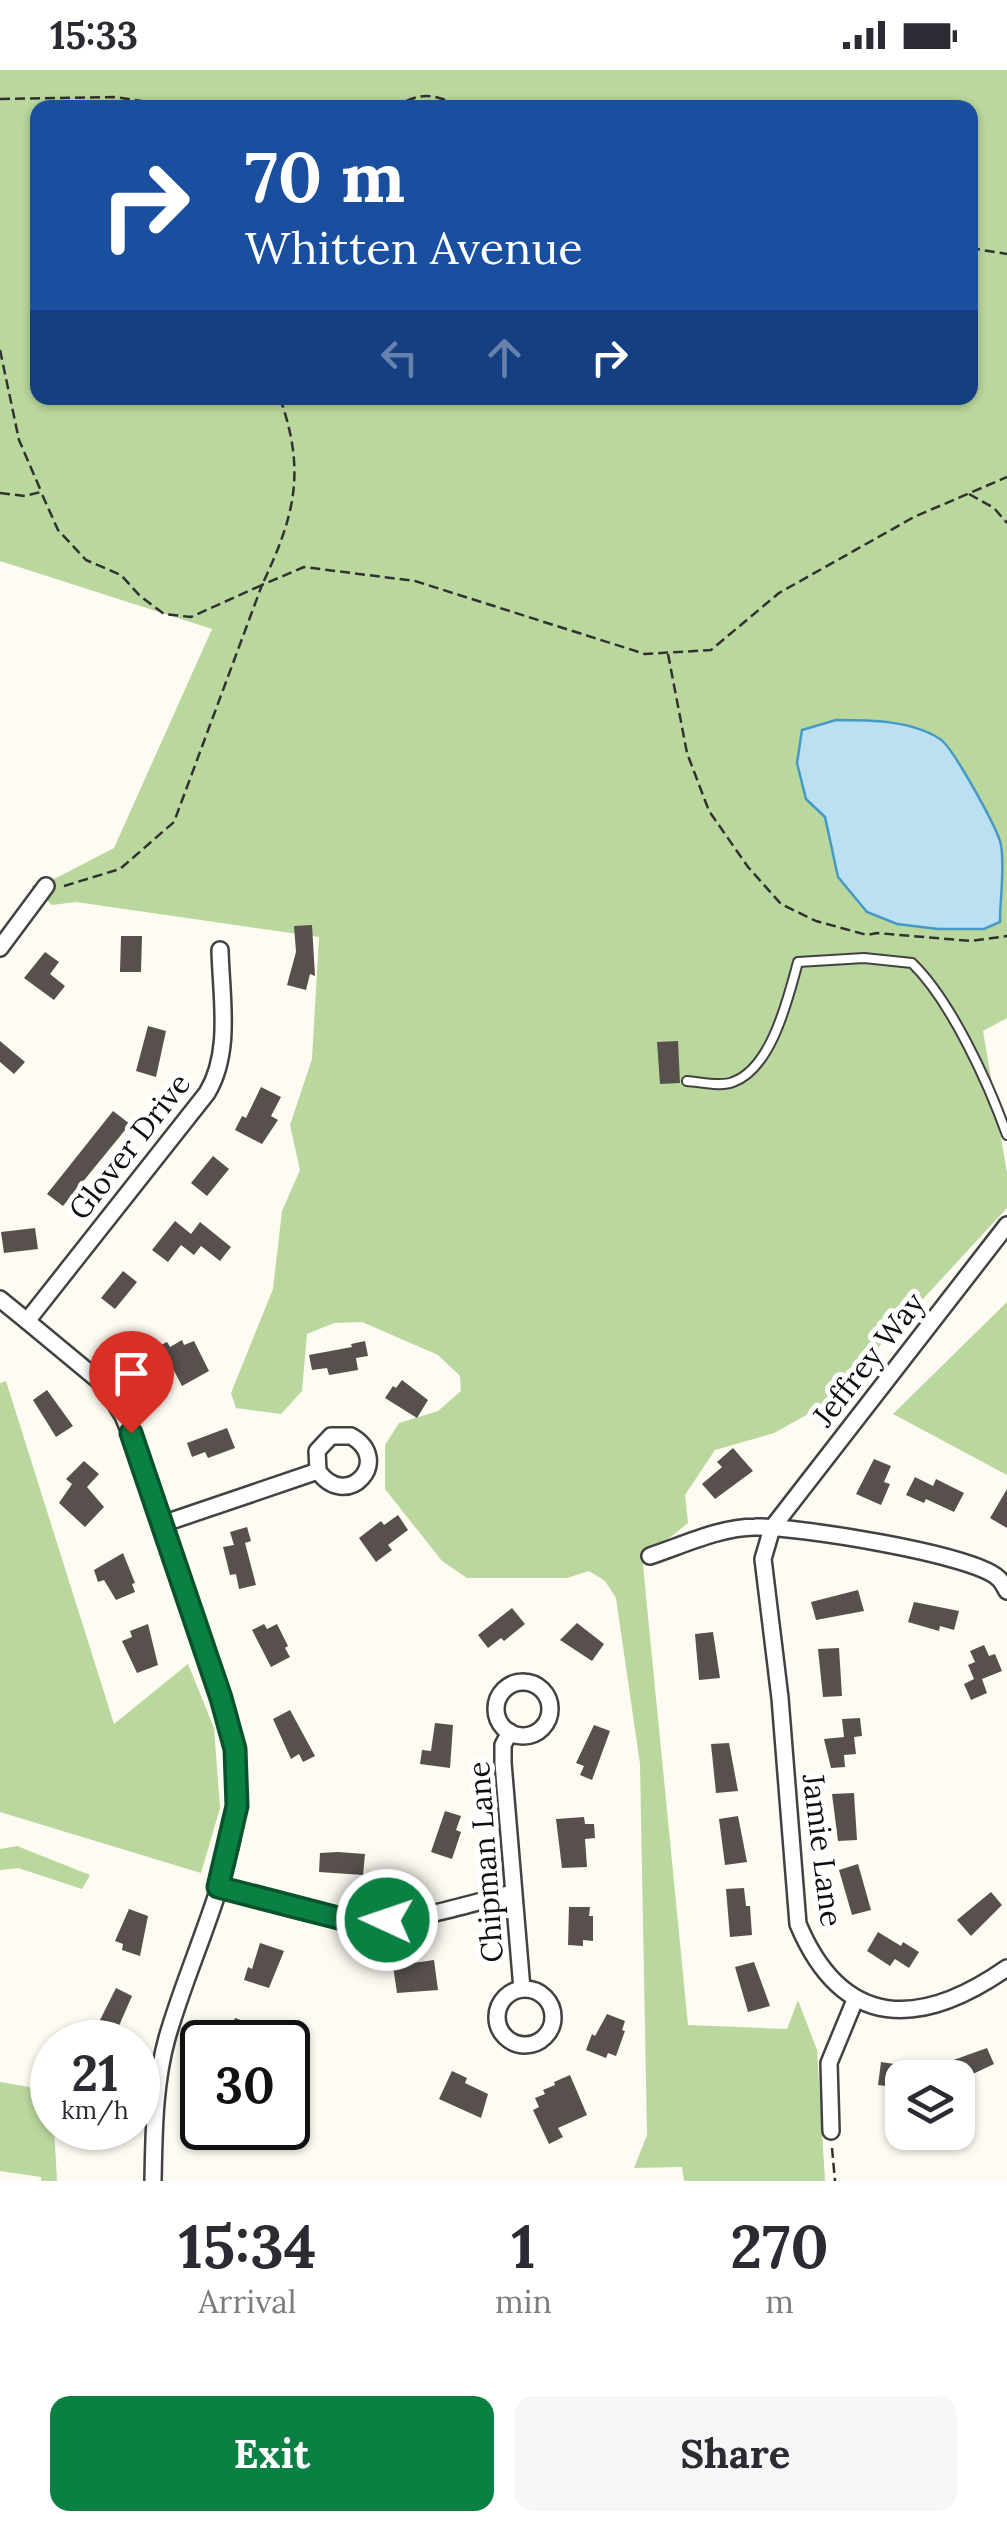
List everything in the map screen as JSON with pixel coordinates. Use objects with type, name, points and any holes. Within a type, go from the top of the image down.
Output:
[{"type":"street","points":[[0,948],[46,886]]},
{"type":"street","name":"Glover Drive","points":[[27,1321],[212,1084],[222,1054],[220,950]]},
{"type":"street","name":"Jeffrey Way","points":[[772,1528],[1007,1225]]},
{"type":"street","points":[[0,1299],[86,1367],[115,1401],[131,1433],[235,1749],[237,1806],[218,1887],[160,2070],[153,2181]]},
{"type":"street","points":[[162,1524],[318,1472]]},
{"type":"street","points":[[650,1556],[753,1526],[808,1530],[957,1560],[997,1576],[1007,1590]]},
{"type":"street","name":"Jamie Lane","points":[[772,1528],[763,1559],[780,1698],[798,1924],[819,1964],[855,2000]]},
{"type":"street","name":"Chipman Lane","points":[[510,1732],[502,1752],[522,1989]]},
{"type":"street","points":[[218,1887],[324,1915],[366,1921],[404,1918],[513,1893]]},
{"type":"street","points":[[831,2131],[828,2063],[855,2000],[883,2009],[913,2008],[980,1986],[1007,1968]]},
{"type":"lane","points":[[687,1081],[730,1084],[752,1072],[780,1024],[798,962],[864,958],[912,963],[936,994],[970,1053],[1007,1134]]},
{"type":"path","points":[[407,100],[438,94],[449,100]]},
{"type":"path","points":[[0,98],[114,96],[139,100]]},
{"type":"path","points":[[978,249],[1007,254]]},
{"type":"path","points":[[0,350],[19,440],[58,530],[86,560],[122,575],[140,596],[164,614],[191,617],[304,568],[415,581],[645,654],[711,650],[780,593],[914,518],[1007,477]]},
{"type":"path","points":[[46,886],[72,886],[120,870],[174,822],[262,584],[284,538],[296,476],[294,436],[283,405]]},
{"type":"path","points":[[0,494],[26,496],[41,492]]},
{"type":"path","points":[[968,494],[994,508],[1007,523]]},
{"type":"path","points":[[668,652],[687,753],[709,812],[748,868],[781,904],[816,921],[866,936],[877,933],[971,941],[1007,936]]},
{"type":"path","points":[[831,2131],[835,2181]]},
{"type":"green space","points":[[0,70],[1007,70],[1007,1018],[983,1031],[1007,1173],[1007,1208],[826,1404],[774,1433],[715,1450],[685,1495],[688,1523],[642,1555],[688,2025],[787,2029],[798,2000],[817,2050],[825,2181],[684,2181],[682,2167],[634,2168],[647,2135],[640,1764],[616,1598],[605,1581],[589,1571],[567,1578],[467,1578],[442,1561],[385,1489],[385,1445],[399,1423],[438,1411],[461,1391],[460,1376],[438,1355],[362,1322],[334,1323],[307,1334],[302,1391],[281,1414],[236,1408],[231,1393],[273,1289],[282,1211],[300,1170],[290,1125],[312,1059],[319,937],[76,902],[52,905],[31,886],[58,877],[114,848],[212,629],[0,561]],"holes":[[[944,740],[1001,843],[984,929],[897,924],[839,877],[825,817],[805,799],[797,763]]]},
{"type":"green space","points":[[1007,1302],[1007,1475],[893,1414]]},
{"type":"green space","points":[[6,1381],[114,1724],[188,1664],[214,1728],[220,1808],[201,1873],[0,1812],[0,1383]]},
{"type":"green space","points":[[17,1846],[90,1875],[82,1889],[18,1868],[0,1870],[0,1849]]},
{"type":"green space","points":[[0,2082],[30,2087],[30,2150],[55,2150],[57,2181],[0,2171]]},
{"type":"water","points":[[836,720],[903,725],[929,733],[946,745],[974,789],[1001,845],[1000,922],[984,929],[897,924],[867,912],[838,877],[825,817],[806,799],[797,763],[802,730]]},
{"type":"building","points":[[312,925],[315,976],[310,974],[306,990],[287,985],[296,952],[294,926]]},
{"type":"building","points":[[121,936],[142,936],[141,972],[120,972]]},
{"type":"building","points":[[45,952],[59,962],[50,974],[65,986],[54,1000],[24,978]]},
{"type":"building","points":[[148,1026],[166,1031],[156,1077],[136,1071]]},
{"type":"building","points":[[0,1041],[25,1062],[14,1074],[0,1062]]},
{"type":"building","points":[[678,1041],[680,1083],[660,1084],[657,1042]]},
{"type":"building","points":[[261,1087],[281,1097],[271,1116],[278,1120],[262,1144],[235,1130],[242,1116],[246,1118]]},
{"type":"building","points":[[113,1111],[130,1124],[63,1206],[47,1194]]},
{"type":"building","points":[[213,1156],[229,1169],[207,1196],[191,1183]]},
{"type":"building","points":[[175,1221],[191,1234],[200,1222],[231,1247],[220,1261],[201,1246],[194,1255],[181,1245],[168,1262],[152,1250]]},
{"type":"building","points":[[35,1228],[38,1249],[4,1253],[1,1232]]},
{"type":"building","points":[[123,1271],[137,1282],[115,1309],[101,1298]]},
{"type":"building","points":[[182,1340],[184,1345],[194,1341],[209,1371],[182,1386],[170,1363],[155,1371],[146,1353],[167,1342],[170,1347]]},
{"type":"building","points":[[365,1341],[368,1356],[356,1358],[358,1370],[329,1375],[327,1368],[312,1370],[309,1355]]},
{"type":"building","points":[[402,1380],[428,1400],[417,1418],[385,1398]]},
{"type":"building","points":[[47,1390],[73,1426],[56,1437],[33,1400]]},
{"type":"building","points":[[227,1428],[235,1448],[208,1458],[205,1452],[192,1457],[187,1443]]},
{"type":"building","points":[[733,1448],[753,1471],[715,1499],[702,1484],[722,1467],[717,1462]]},
{"type":"building","points":[[874,1459],[891,1466],[884,1482],[890,1484],[881,1505],[856,1494]]},
{"type":"building","points":[[84,1461],[99,1474],[87,1487],[104,1507],[85,1527],[59,1503],[72,1484],[66,1479]]},
{"type":"building","points":[[915,1477],[933,1486],[936,1479],[964,1493],[954,1512],[906,1495]]},
{"type":"building","points":[[1007,1489],[1007,1528],[990,1518]]},
{"type":"building","points":[[398,1515],[408,1530],[388,1545],[392,1550],[376,1562],[359,1538],[381,1521],[384,1525]]},
{"type":"building","points":[[247,1527],[251,1541],[245,1543],[256,1585],[239,1589],[236,1574],[230,1575],[223,1547],[234,1545],[230,1532]]},
{"type":"building","points":[[123,1553],[135,1592],[116,1600],[104,1580],[98,1582],[94,1570]]},
{"type":"building","points":[[858,1590],[864,1611],[816,1620],[811,1602]]},
{"type":"building","points":[[914,1602],[959,1611],[954,1630],[940,1626],[939,1631],[908,1622]]},
{"type":"building","points":[[512,1608],[525,1624],[488,1648],[478,1635]]},
{"type":"building","points":[[577,1623],[604,1644],[592,1661],[560,1640]]},
{"type":"building","points":[[148,1624],[158,1665],[137,1673],[122,1641],[132,1637],[130,1631]]},
{"type":"building","points":[[264,1624],[267,1629],[277,1624],[290,1657],[271,1667],[252,1630]]},
{"type":"building","points":[[713,1632],[720,1678],[699,1680],[695,1634]]},
{"type":"building","points":[[984,1645],[989,1656],[995,1654],[1002,1671],[982,1679],[987,1693],[971,1700],[964,1684],[974,1679],[968,1665],[975,1662],[970,1651]]},
{"type":"building","points":[[839,1648],[842,1696],[823,1697],[818,1649]]},
{"type":"building","points":[[290,1710],[315,1756],[303,1762],[299,1754],[291,1759],[273,1719]]},
{"type":"building","points":[[860,1718],[862,1736],[854,1737],[856,1754],[844,1755],[845,1767],[831,1768],[824,1739],[844,1737],[842,1719]]},
{"type":"building","points":[[435,1723],[453,1725],[450,1768],[420,1764],[422,1750],[431,1751]]},
{"type":"building","points":[[594,1725],[610,1731],[592,1780],[580,1775],[584,1766],[576,1763]]},
{"type":"building","points":[[729,1743],[738,1791],[716,1793],[711,1744]]},
{"type":"building","points":[[854,1793],[857,1840],[838,1841],[832,1794]]},
{"type":"building","points":[[445,1811],[461,1816],[456,1830],[461,1832],[452,1859],[431,1852]]},
{"type":"building","points":[[738,1816],[747,1862],[725,1865],[719,1819]]},
{"type":"building","points":[[584,1817],[585,1824],[594,1824],[595,1838],[585,1839],[587,1867],[562,1868],[556,1819]]},
{"type":"building","points":[[320,1853],[365,1854],[363,1875],[319,1872]]},
{"type":"building","points":[[858,1864],[871,1910],[852,1915],[839,1870]]},
{"type":"building","points":[[744,1888],[752,1935],[730,1937],[726,1889]]},
{"type":"building","points":[[991,1892],[1002,1905],[971,1936],[957,1920]]},
{"type":"building","points":[[569,1907],[590,1907],[593,1941],[583,1940],[583,1946],[568,1945]]},
{"type":"building","points":[[129,1909],[148,1916],[140,1956],[122,1950],[123,1944],[115,1941]]},
{"type":"building","points":[[878,1932],[919,1952],[909,1968],[895,1959],[890,1966],[867,1951]]},
{"type":"building","points":[[260,1943],[284,1951],[269,1988],[244,1980]]},
{"type":"building","points":[[434,1960],[438,1990],[397,1993],[393,1966]]},
{"type":"building","points":[[754,1962],[770,2006],[748,2012],[735,1967]]},
{"type":"building","points":[[116,1988],[132,1996],[122,2020],[100,2020]]},
{"type":"building","points":[[607,2014],[625,2021],[625,2031],[616,2056],[608,2053],[606,2058],[586,2050]]},
{"type":"building","points":[[987,2048],[994,2064],[975,2073],[975,2060],[953,2060]]},
{"type":"building","points":[[881,2062],[885,2063],[885,2086],[878,2085]]},
{"type":"building","points":[[452,2071],[467,2078],[465,2083],[488,2094],[481,2118],[439,2099]]},
{"type":"building","points":[[570,2075],[587,2115],[558,2128],[563,2137],[549,2144],[533,2110],[539,2107],[535,2098]]},
{"type":"route","points":[[131,1433],[235,1749],[237,1806],[218,1887],[346,1920],[387,1920]]}]
